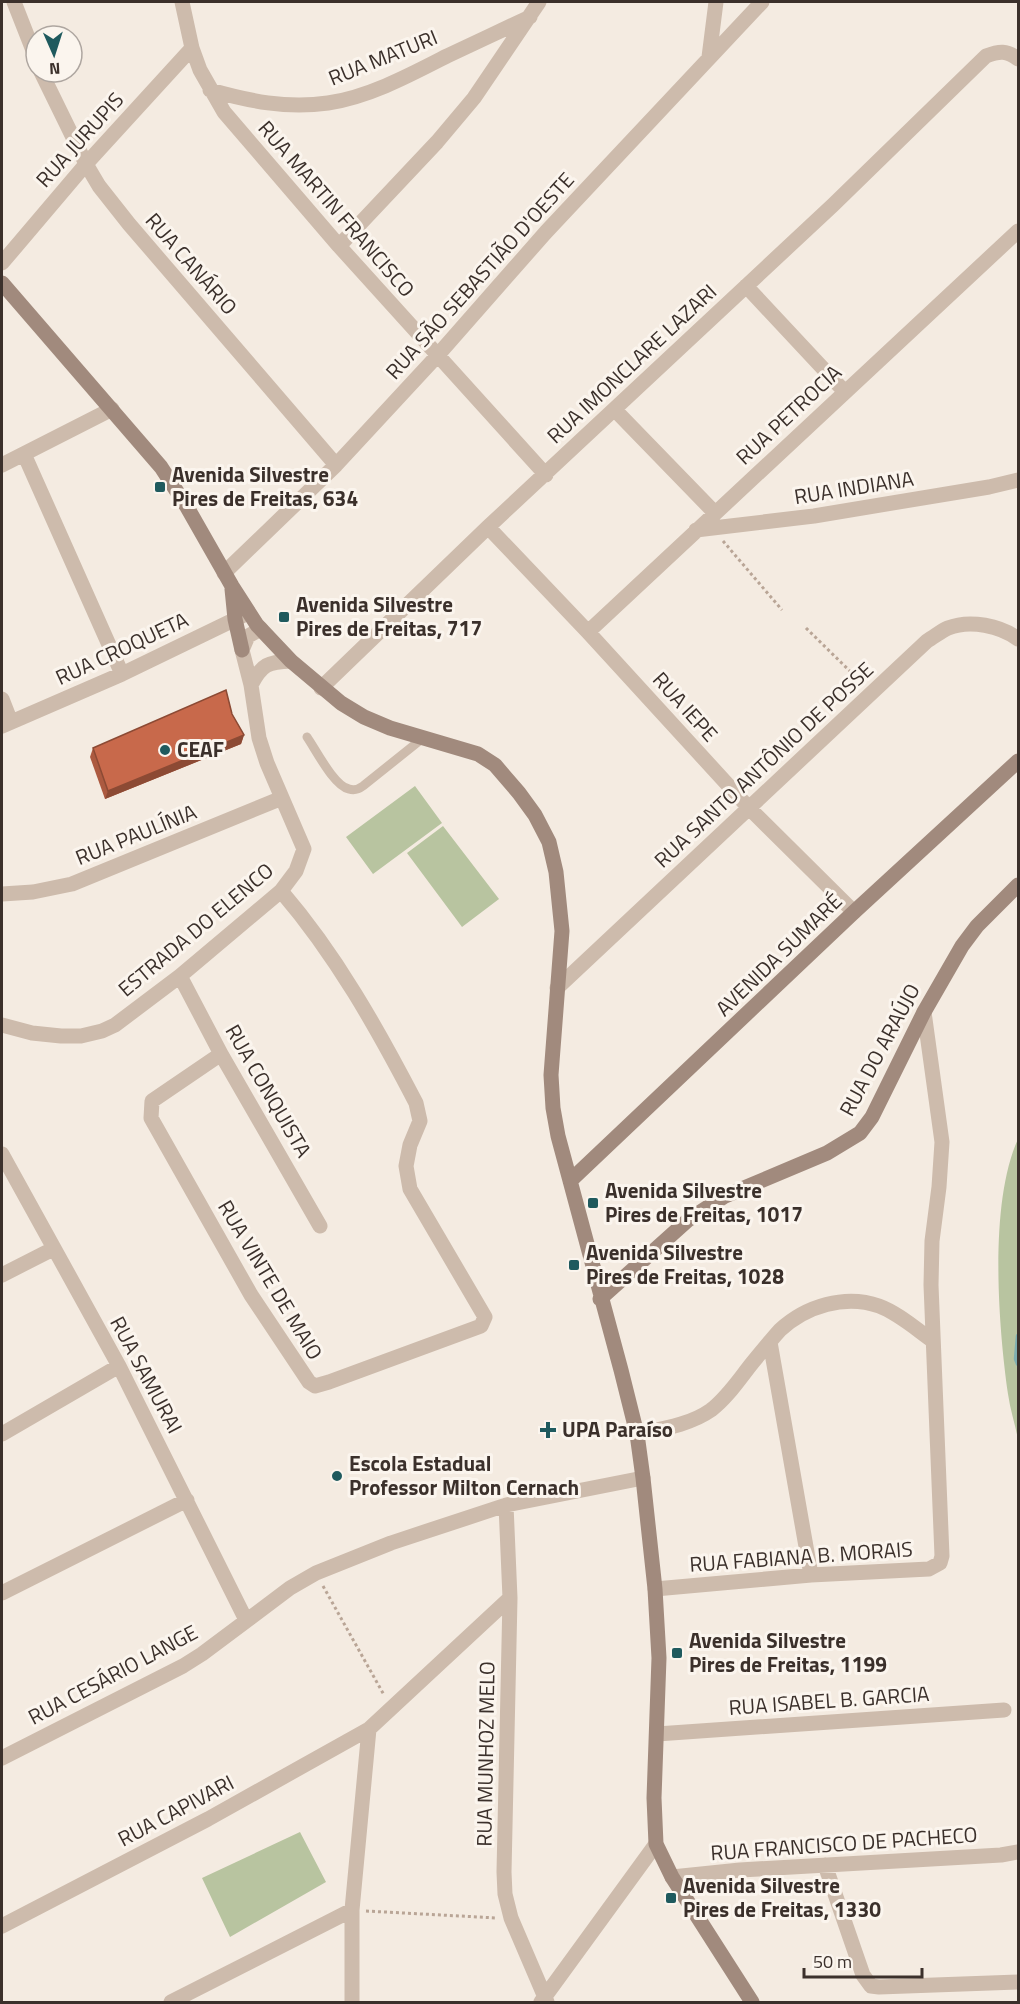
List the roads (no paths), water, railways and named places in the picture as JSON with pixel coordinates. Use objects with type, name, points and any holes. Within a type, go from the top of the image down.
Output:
[{"type":"main road","points":[[2,283],[161,467],[228,579],[242,616],[242,650]]},
{"type":"main road","points":[[242,616],[261,629],[321,688],[364,717],[478,754],[495,765],[535,815],[549,842],[556,872],[562,931],[552,1066],[553,1108],[558,1136],[637,1434],[655,1589],[659,1658],[654,1798],[656,1844],[672,1877],[752,2002]]},
{"type":"main road","name":"AVENIDA SUMARÉ","points":[[570,1181],[854,912],[1018,761]]},
{"type":"main road","name":"RUA DO ARAÚJO","points":[[600,1299],[688,1220],[725,1196],[827,1153],[860,1133],[872,1117],[924,1012],[962,946],[972,932],[1018,885]]},
{"type":"street","points":[[14,2],[24,27]]},
{"type":"street","name":"RUA MARTIN FRANCISCO","points":[[182,2],[192,48],[200,70],[210,90],[237,128],[339,246],[546,475]]},
{"type":"street","points":[[339,246],[474,98],[539,2]]},
{"type":"street","points":[[709,57],[716,2]]},
{"type":"street","name":"RUA SÃO SEBASTIÃO D'OESTE","points":[[228,579],[437,356],[546,232],[762,2]]},
{"type":"street","name":"RUA MATURI","points":[[210,90],[254,102],[297,105],[329,103],[362,94],[404,78],[530,17]]},
{"type":"street","name":"RUA JURUPIS","points":[[2,263],[86,164],[192,48]]},
{"type":"street","name":"RUA IMONCLARE LAZARI","points":[[321,688],[986,56],[995,52],[1010,52],[1018,59]]},
{"type":"street","name":"RUA CANÁRIO","points":[[47,84],[99,186],[336,465]]},
{"type":"street","name":"RUA PETROCIA","points":[[588,632],[714,512],[1018,231]]},
{"type":"street","points":[[746,286],[845,392]]},
{"type":"street","points":[[2,465],[112,410]]},
{"type":"street","points":[[615,410],[714,512]]},
{"type":"street","points":[[24,454],[122,674]]},
{"type":"street","name":"RUA INDIANA","points":[[696,531],[814,516],[947,495],[1018,480]]},
{"type":"street","name":"RUA IEPE","points":[[488,527],[588,632],[749,808],[854,912]]},
{"type":"street","name":"RUA CROQUETA","points":[[2,699],[6,724],[122,674],[242,616]]},
{"type":"street","name":"RUA SANTO ANTÔNIO DE POSSE","points":[[557,988],[927,641],[949,627],[965,625],[988,626],[1008,631],[1018,639]]},
{"type":"street","points":[[242,650],[248,636],[261,629]]},
{"type":"street","name":"ESTRADA DO ELENCO","points":[[2,1025],[32,1033],[81,1036],[115,1025],[180,976],[281,891],[296,871],[304,849],[267,763],[259,738],[251,685],[242,650]]},
{"type":"street","points":[[251,685],[265,665],[291,661]]},
{"type":"street","name":"RUA PAULÍNIA","points":[[2,894],[33,892],[72,884],[282,798]]},
{"type":"street","name":"RUA VINTE DE MAIO","points":[[221,1054],[152,1101],[151,1118],[251,1295],[309,1382],[315,1386],[329,1382],[481,1326],[485,1317],[410,1189],[406,1166],[410,1145],[420,1120],[416,1103],[351,986],[310,924],[281,891]]},
{"type":"street","name":"RUA CONQUISTA","points":[[180,976],[221,1054],[320,1226]]},
{"type":"street","points":[[924,1012],[942,1142],[932,1241],[933,1341]]},
{"type":"street","name":"RUA SAMURAI","points":[[2,1154],[119,1366],[246,1620]]},
{"type":"street","points":[[2,1275],[53,1249]]},
{"type":"street","points":[[637,1434],[699,1417],[711,1410],[725,1398],[781,1329],[805,1312],[831,1303],[854,1302],[879,1306],[933,1341]]},
{"type":"street","name":"RUA FABIANA B. MORAIS","points":[[655,1589],[811,1575],[929,1569],[938,1566],[942,1556],[933,1341]]},
{"type":"street","points":[[770,1342],[811,1575]]},
{"type":"street","points":[[2,1434],[119,1366]]},
{"type":"street","name":"RUA CESÁRIO LANGE","points":[[2,1758],[183,1666],[290,1588],[316,1574],[391,1544],[506,1505],[643,1478]]},
{"type":"street","points":[[2,1593],[188,1500]]},
{"type":"street","name":"RUA MUNHOZ MELO","points":[[506,1505],[510,1598],[504,1872],[511,1918],[544,2001]]},
{"type":"street","name":"RUA CAPIVARI","points":[[2,1926],[208,1819],[369,1729],[510,1598]]},
{"type":"street","name":"RUA ISABEL B. GARCIA","points":[[657,1734],[1004,1710]]},
{"type":"street","points":[[352,2002],[352,1910],[369,1729]]},
{"type":"street","points":[[544,2001],[656,1844]]},
{"type":"street","name":"RUA FRANCISCO DE PACHECO","points":[[672,1877],[740,1870],[1002,1855],[1018,1852]]},
{"type":"street","points":[[825,1864],[863,1976],[871,1986],[1018,1982]]},
{"type":"street","points":[[171,2002],[352,1910]]},
{"type":"lane","points":[[307,737],[339,784],[356,790],[423,738]]},
{"type":"waterway","points":[[1018,1336],[1016,1359],[1018,1364]]},
{"type":"place","name":"Avenida Silvestre Pires de Freitas, 634","points":[[160,487]]},
{"type":"place","name":"Avenida Silvestre Pires de Freitas, 717","points":[[284,617]]},
{"type":"place","name":"CEAF","points":[[165,750]]},
{"type":"place","name":"Avenida Silvestre Pires de Freitas, 1017","points":[[593,1203]]},
{"type":"place","name":"Avenida Silvestre Pires de Freitas, 1028","points":[[574,1265]]},
{"type":"place","name":"UPA Paraíso","points":[[548,1430]]},
{"type":"place","name":"Escola Estadual Professor Milton Cernach","points":[[337,1476]]},
{"type":"place","name":"Avenida Silvestre Pires de Freitas, 1199","points":[[677,1653]]},
{"type":"place","name":"Avenida Silvestre Pires de Freitas, 1330","points":[[671,1898]]}]
